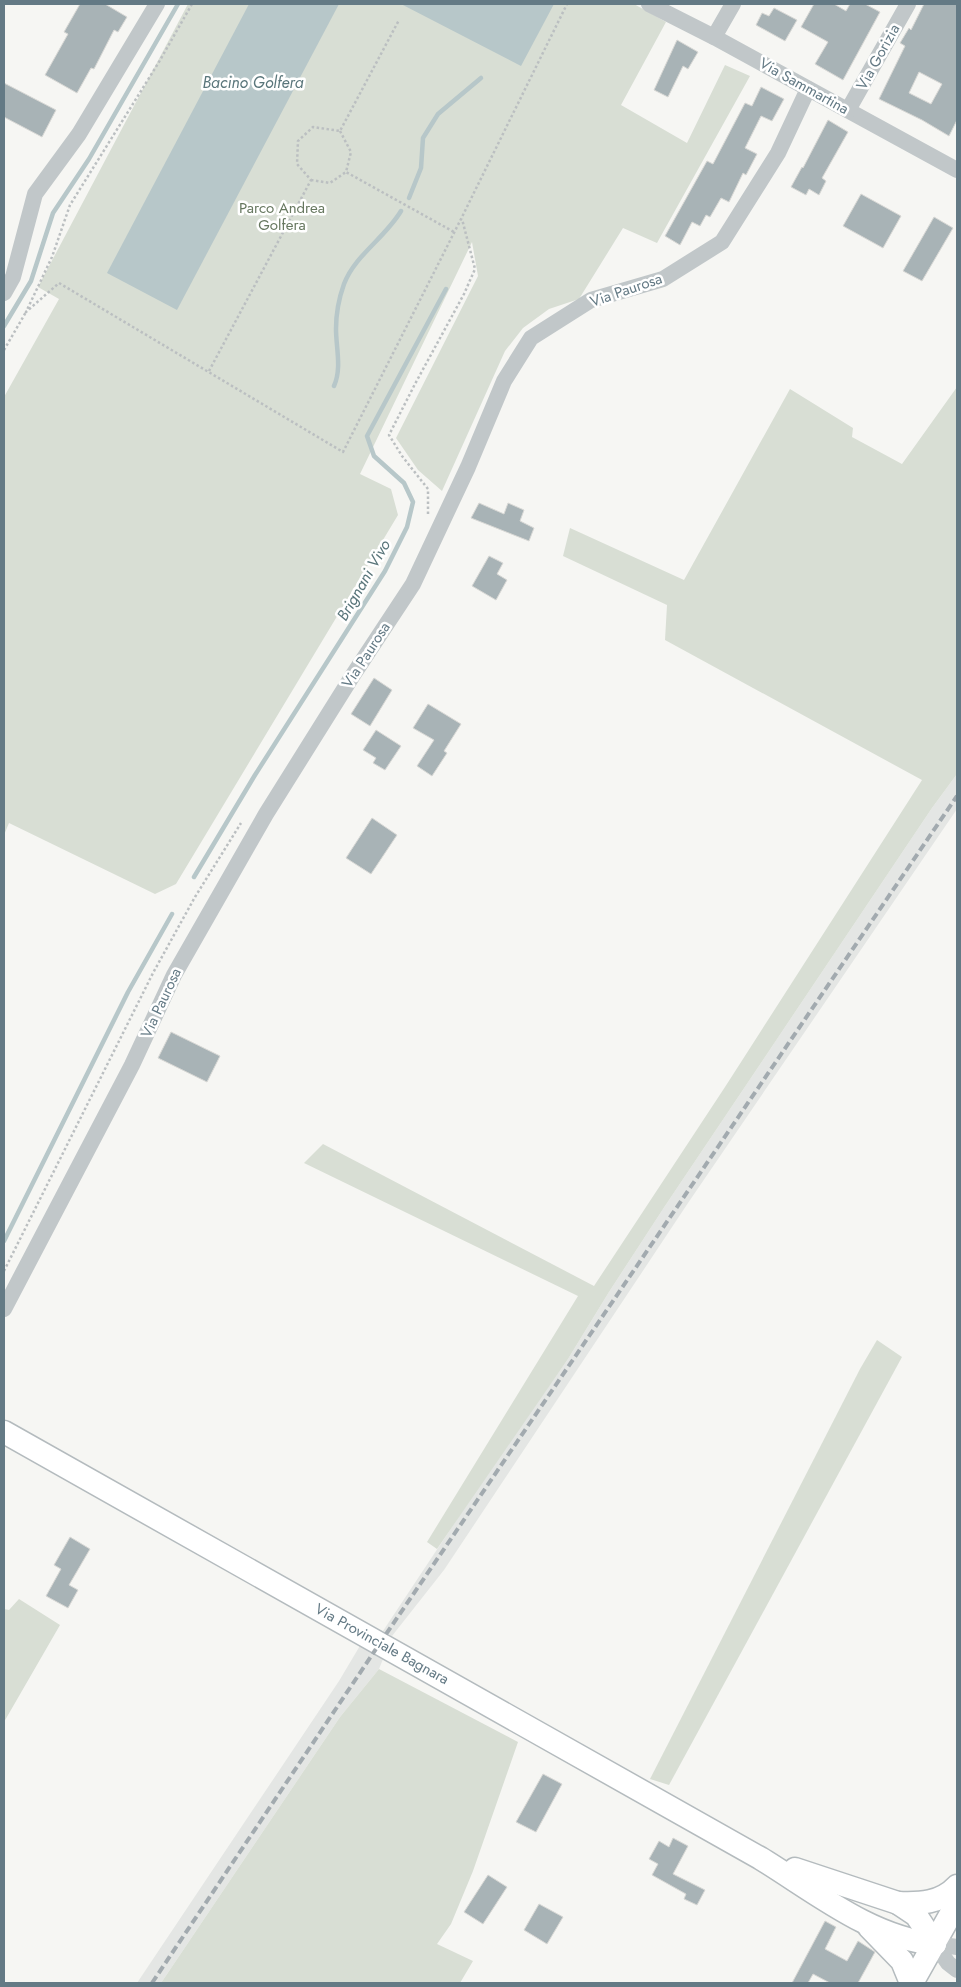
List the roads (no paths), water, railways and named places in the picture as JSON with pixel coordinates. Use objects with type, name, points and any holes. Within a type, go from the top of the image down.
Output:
[{"type":"main road","name":"Via Provinciale Bagnara","points":[[4,1432],[760,1858],[867,1925],[917,1942],[935,1944]]},
{"type":"main road","name":"Via Provinciale Bagnara","points":[[760,1858],[898,1904],[916,1916],[935,1944]]},
{"type":"main road","name":"Via Provinciale Bagnara","points":[[898,1904],[920,1904],[940,1899],[957,1886]]},
{"type":"main road","points":[[912,1983],[957,1903]]},
{"type":"main road","name":"Via Provinciale Bagnara","points":[[867,1925],[902,1961],[912,1983]]},
{"type":"street","points":[[4,293],[13,277],[35,194],[79,134],[157,4]]},
{"type":"street","name":"Via Sammartina","points":[[649,4],[714,37],[957,170]]},
{"type":"street","points":[[714,37],[733,4]]},
{"type":"street","name":"Via Gorizia","points":[[848,110],[908,4]]},
{"type":"street","name":"Via Paurosa","points":[[4,1309],[132,1065],[178,966],[266,814],[353,675],[413,584],[468,467],[504,381],[531,338],[591,300],[662,279],[722,242],[778,153],[808,89]]},
{"type":"street","points":[[935,1944],[957,1947]]},
{"type":"street","points":[[935,1944],[948,1963],[957,1970]]},
{"type":"water","name":"Bacino Golfera","points":[[249,4],[339,4],[177,310],[107,273]]},
{"type":"water","points":[[401,4],[554,4],[521,66]]},
{"type":"waterway","points":[[4,326],[31,281],[53,213],[89,159],[178,4]]},
{"type":"waterway","points":[[409,198],[421,168],[423,138],[438,114],[481,78]]},
{"type":"waterway","points":[[334,386],[338,372],[337,318],[339,300],[344,284],[355,264],[387,230],[401,211]]},
{"type":"waterway","name":"Brignani Vivo","points":[[194,877],[255,775],[385,571],[407,527],[413,502],[404,483],[374,456],[367,436],[446,289]]},
{"type":"waterway","points":[[4,1241],[128,992],[172,914]]},
{"type":"railway","points":[[152,1983],[380,1643],[957,796]]},
{"type":"park label","name":"Parco Andrea Golfera","points":[[282,216]]}]
